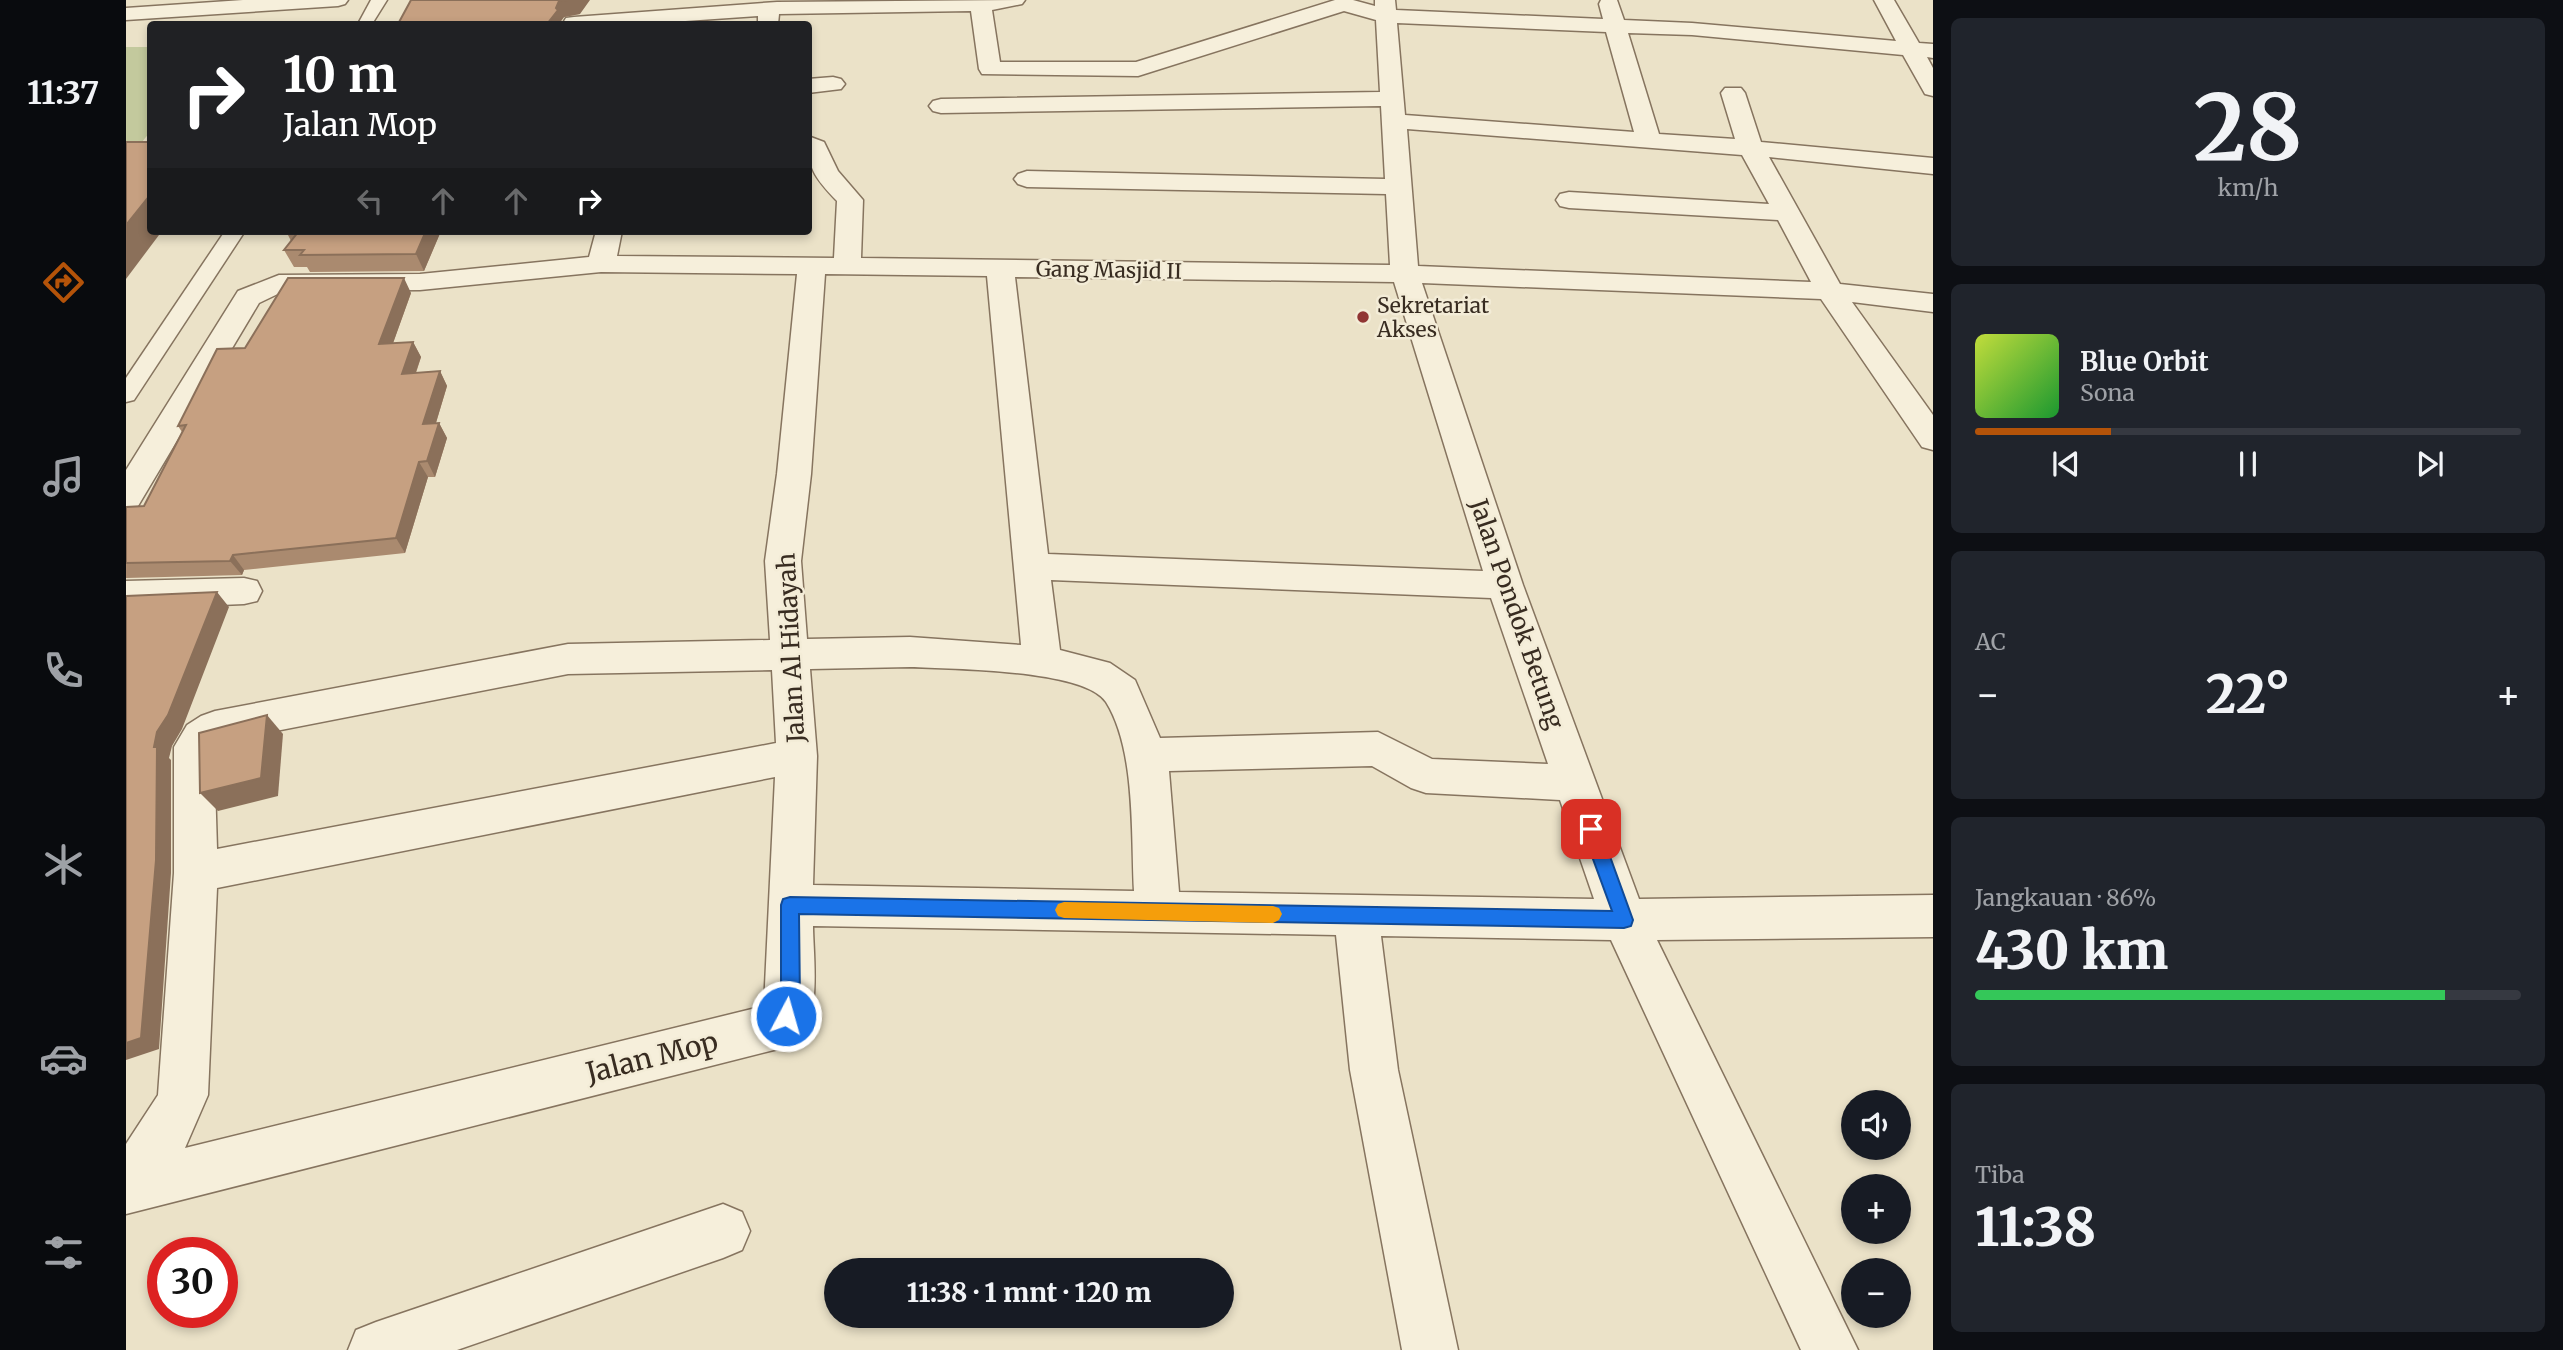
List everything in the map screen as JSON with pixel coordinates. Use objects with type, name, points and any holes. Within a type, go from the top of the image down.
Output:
[{"type":"street","points":[[126,14],[338,0]]},
{"type":"street","points":[[638,21],[769,17],[981,5],[1015,0]]},
{"type":"street","points":[[1607,0],[1649,140]]},
{"type":"street","points":[[1884,0],[1922,51],[1933,89]]},
{"type":"street","points":[[981,5],[990,69],[1138,69],[1339,2],[1616,26],[1692,29],[1922,51]]},
{"type":"street","name":"Jalan Pondok Betung","points":[[1385,8],[1405,275],[1504,585],[1624,920],[1830,1350]]},
{"type":"street","points":[[812,86],[833,84]]},
{"type":"street","points":[[1733,93],[1751,148],[1830,290],[1933,439]]},
{"type":"street","points":[[941,106],[1392,110],[1649,140],[1933,166]]},
{"type":"street","name":"Jalan Al Hidayah","points":[[790,905],[797,756],[782,561],[829,266],[850,200],[823,171],[821,157],[812,145]]},
{"type":"street","points":[[1027,179],[1398,187]]},
{"type":"street","points":[[1569,200],[1787,213]]},
{"type":"street","points":[[601,264],[609,235]]},
{"type":"street","name":"Gang Masjid II","points":[[126,498],[248,297],[279,283],[420,282],[601,264],[1000,268],[1405,275],[1830,290],[1933,303]]},
{"type":"street","points":[[1000,268],[1005,340],[1041,661]]},
{"type":"street","points":[[1032,566],[1504,585]]},
{"type":"street","points":[[126,595],[244,591]]},
{"type":"street","points":[[126,1186],[161,1143],[174,1120],[183,1095],[196,873],[194,747],[201,737],[215,727],[568,659],[910,652],[1041,661],[1096,674],[1121,691],[1147,755],[1158,912]]},
{"type":"street","points":[[1147,755],[1378,749],[1426,776],[1575,783]]},
{"type":"street","points":[[196,873],[797,756]]},
{"type":"street","points":[[790,905],[1624,920],[1933,916]]},
{"type":"street","name":"Jalan Mop","points":[[126,1186],[778,1026],[786,1016],[790,1002],[790,905]]},
{"type":"street","points":[[1356,916],[1374,1070],[1430,1350]]},
{"type":"street","points":[[376,1350],[723,1231]]},
{"type":"lane","points":[[367,21],[379,0]]},
{"type":"lane","points":[[126,395],[232,235]]},
{"type":"green space","points":[[126,47],[147,47],[147,136],[126,162]]},
{"type":"building","points":[[411,0],[568,0],[559,1],[556,8],[558,10],[549,21],[400,21]]},
{"type":"building","points":[[126,142],[147,142],[147,199],[126,225]]},
{"type":"building","points":[[296,235],[424,235],[416,254],[300,255],[304,250],[284,250]]},
{"type":"building","points":[[288,278],[404,278],[379,344],[413,342],[402,374],[440,371],[423,424],[439,423],[427,461],[419,462],[396,538],[233,555],[230,561],[126,563],[126,507],[144,506],[186,425],[178,426],[217,349],[245,348]]},
{"type":"building","points":[[217,592],[168,715],[157,732],[154,747],[157,747],[156,860],[141,1038],[126,1043],[126,596]]},
{"type":"building","points":[[267,715],[261,778],[200,793],[199,733]]},
{"type":"slow traffic","points":[[1064,910],[1273,914]]},
{"type":"place","name":"Sekretariat Akses","points":[[1363,317]]},
{"type":"route","points":[[786,1016],[790,1002],[790,905],[1624,920],[1591,829]]}]
